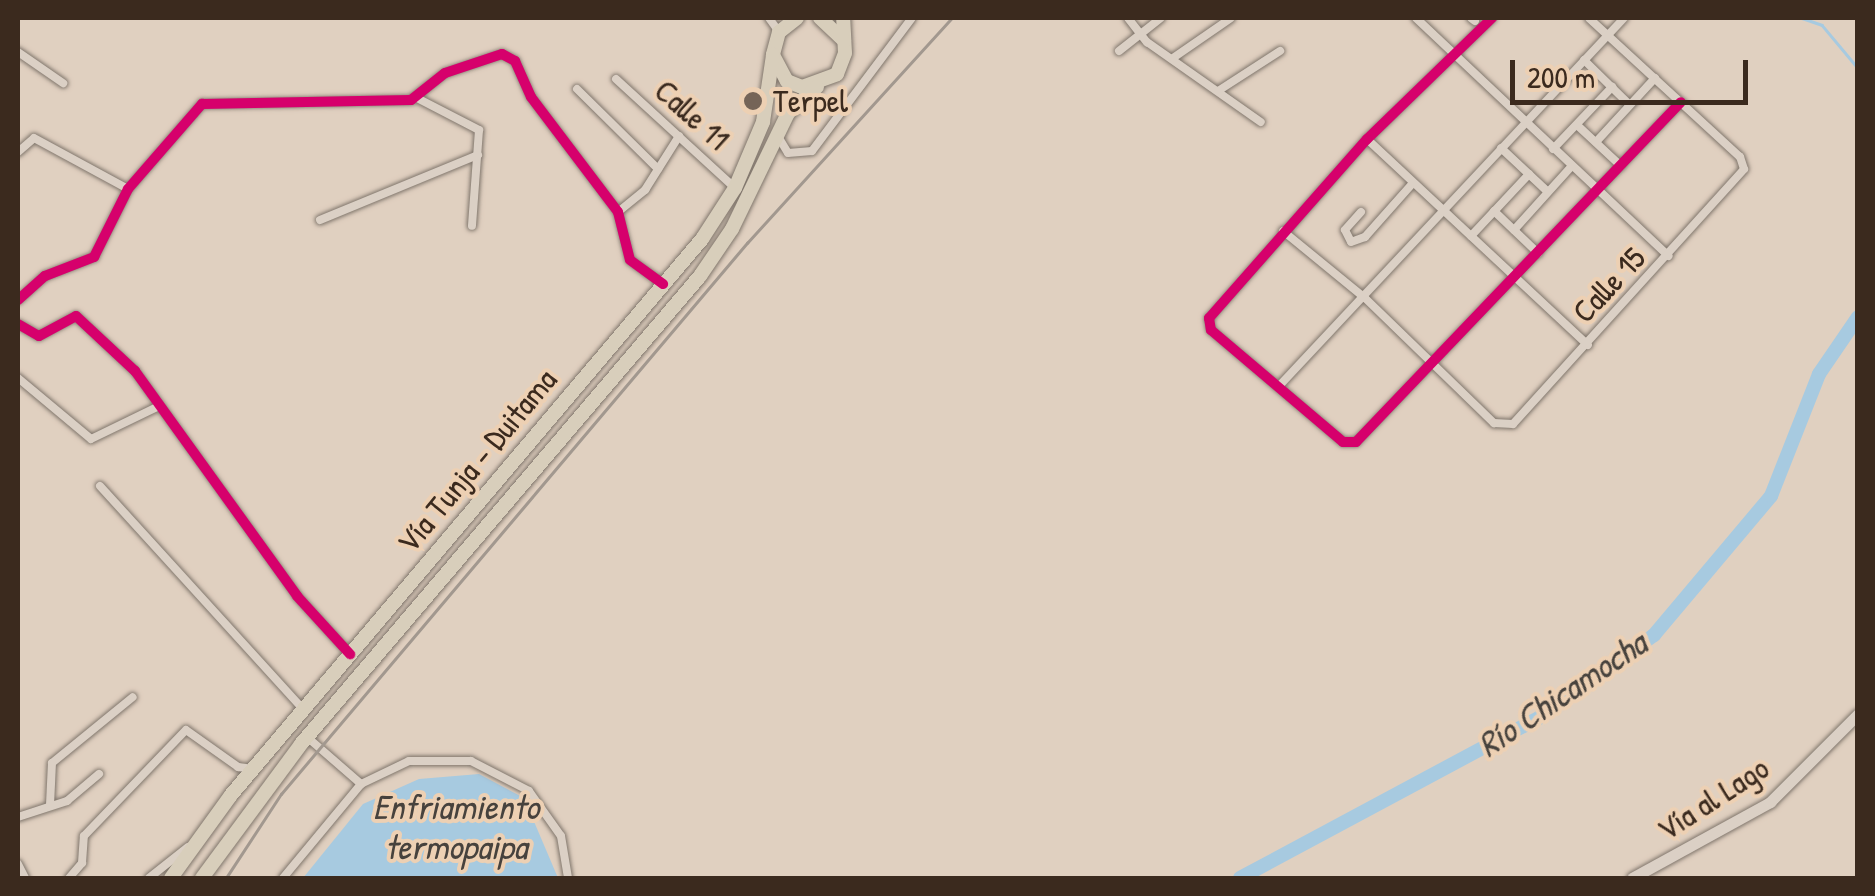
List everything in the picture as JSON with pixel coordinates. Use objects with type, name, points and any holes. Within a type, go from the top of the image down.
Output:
[{"type":"highway","points":[[778,32],[796,18]]},
{"type":"highway","points":[[820,18],[844,41]]},
{"type":"highway","points":[[844,18],[844,41]]},
{"type":"highway","name":"Vía Tunja - Duitama","points":[[171,878],[304,708],[663,284],[735,188],[768,108],[778,32]]},
{"type":"highway","name":"Vía Tunja - Duitama","points":[[202,878],[307,736],[700,276],[732,229],[795,104],[843,64],[844,41]]},
{"type":"highway","points":[[773,54],[788,81],[817,87]]},
{"type":"street","points":[[769,18],[778,32]]},
{"type":"street","points":[[778,134],[788,153],[812,151],[912,18]]},
{"type":"street","points":[[1128,18],[1139,34],[1261,122]]},
{"type":"street","points":[[1119,51],[1161,18]]},
{"type":"street","points":[[1173,58],[1231,18]]},
{"type":"street","points":[[1416,18],[1669,256]]},
{"type":"street","points":[[1492,18],[1367,139],[1209,318],[1212,330],[1349,444],[1432,364],[1681,102],[1589,18]]},
{"type":"street","points":[[1279,386],[1623,18]]},
{"type":"street","points":[[1218,90],[1280,51]]},
{"type":"street","points":[[18,52],[63,84]]},
{"type":"street","points":[[417,98],[444,73],[476,59],[509,56],[531,97],[618,212],[630,260],[663,284]]},
{"type":"street","points":[[1584,60],[1630,105]]},
{"type":"street","name":"Calle 11","points":[[616,78],[735,188]]},
{"type":"street","points":[[1596,142],[1655,78]]},
{"type":"street","points":[[577,88],[658,169]]},
{"type":"street","points":[[1552,149],[1612,88]]},
{"type":"street","points":[[18,300],[45,276],[94,257],[128,189],[202,104],[417,98],[476,127],[478,155],[472,226]]},
{"type":"street","name":"Calle 15","points":[[1432,364],[1504,427],[1517,421],[1744,169],[1681,102]]},
{"type":"street","points":[[1576,125],[1620,166]]},
{"type":"street","points":[[618,212],[629,208],[679,136]]},
{"type":"street","points":[[18,152],[34,138],[128,189]]},
{"type":"street","points":[[1367,139],[1588,345]]},
{"type":"street","points":[[1502,148],[1548,192]]},
{"type":"street","points":[[320,220],[478,155]]},
{"type":"street","points":[[1514,230],[1571,167]]},
{"type":"street","points":[[1471,236],[1529,174]]},
{"type":"street","points":[[1361,212],[1345,230],[1351,242],[1364,237],[1413,183]]},
{"type":"street","points":[[1494,211],[1538,253]]},
{"type":"street","points":[[1283,231],[1365,298],[1432,364]]},
{"type":"street","points":[[18,324],[39,336],[76,316],[136,370],[297,596],[350,654]]},
{"type":"street","points":[[18,378],[92,440],[159,406]]},
{"type":"street","points":[[100,486],[304,708]]},
{"type":"street","points":[[50,805],[52,762],[133,697]]},
{"type":"street","name":"Vía al Lago","points":[[1632,878],[1770,802],[1858,714]]},
{"type":"street","points":[[69,878],[82,863],[84,836],[186,730],[238,767],[254,769]]},
{"type":"street","points":[[307,736],[361,784]]},
{"type":"street","points":[[284,878],[361,784],[409,761],[471,761],[529,792],[561,836],[568,878]]},
{"type":"street","points":[[18,817],[67,801],[99,774]]},
{"type":"street","points":[[148,878],[198,839]]},
{"type":"street","points":[[18,864],[25,878]]},
{"type":"water","name":"Enfriamiento termopaipa","points":[[479,774],[524,798],[558,878],[303,878],[363,804],[419,779]]},
{"type":"waterway","points":[[1802,18],[1822,25],[1858,68]]},
{"type":"waterway","name":"Río Chicamocha","points":[[1240,878],[1539,718],[1654,635],[1771,496],[1819,374],[1858,317]]},
{"type":"railway","points":[[226,878],[281,794],[747,243],[952,18]]},
{"type":"cycle path","points":[[1492,18],[1367,139],[1209,318],[1211,330],[1343,442],[1356,442],[1681,102]]},
{"type":"cycle path","points":[[18,300],[45,276],[94,257],[128,189],[202,104],[411,100],[445,73],[502,54],[515,61],[531,97],[618,212],[630,260],[663,284]]},
{"type":"cycle path","points":[[18,324],[39,336],[76,316],[135,371],[297,596],[350,654]]},
{"type":"place","name":"Terpel","points":[[753,101]]}]
